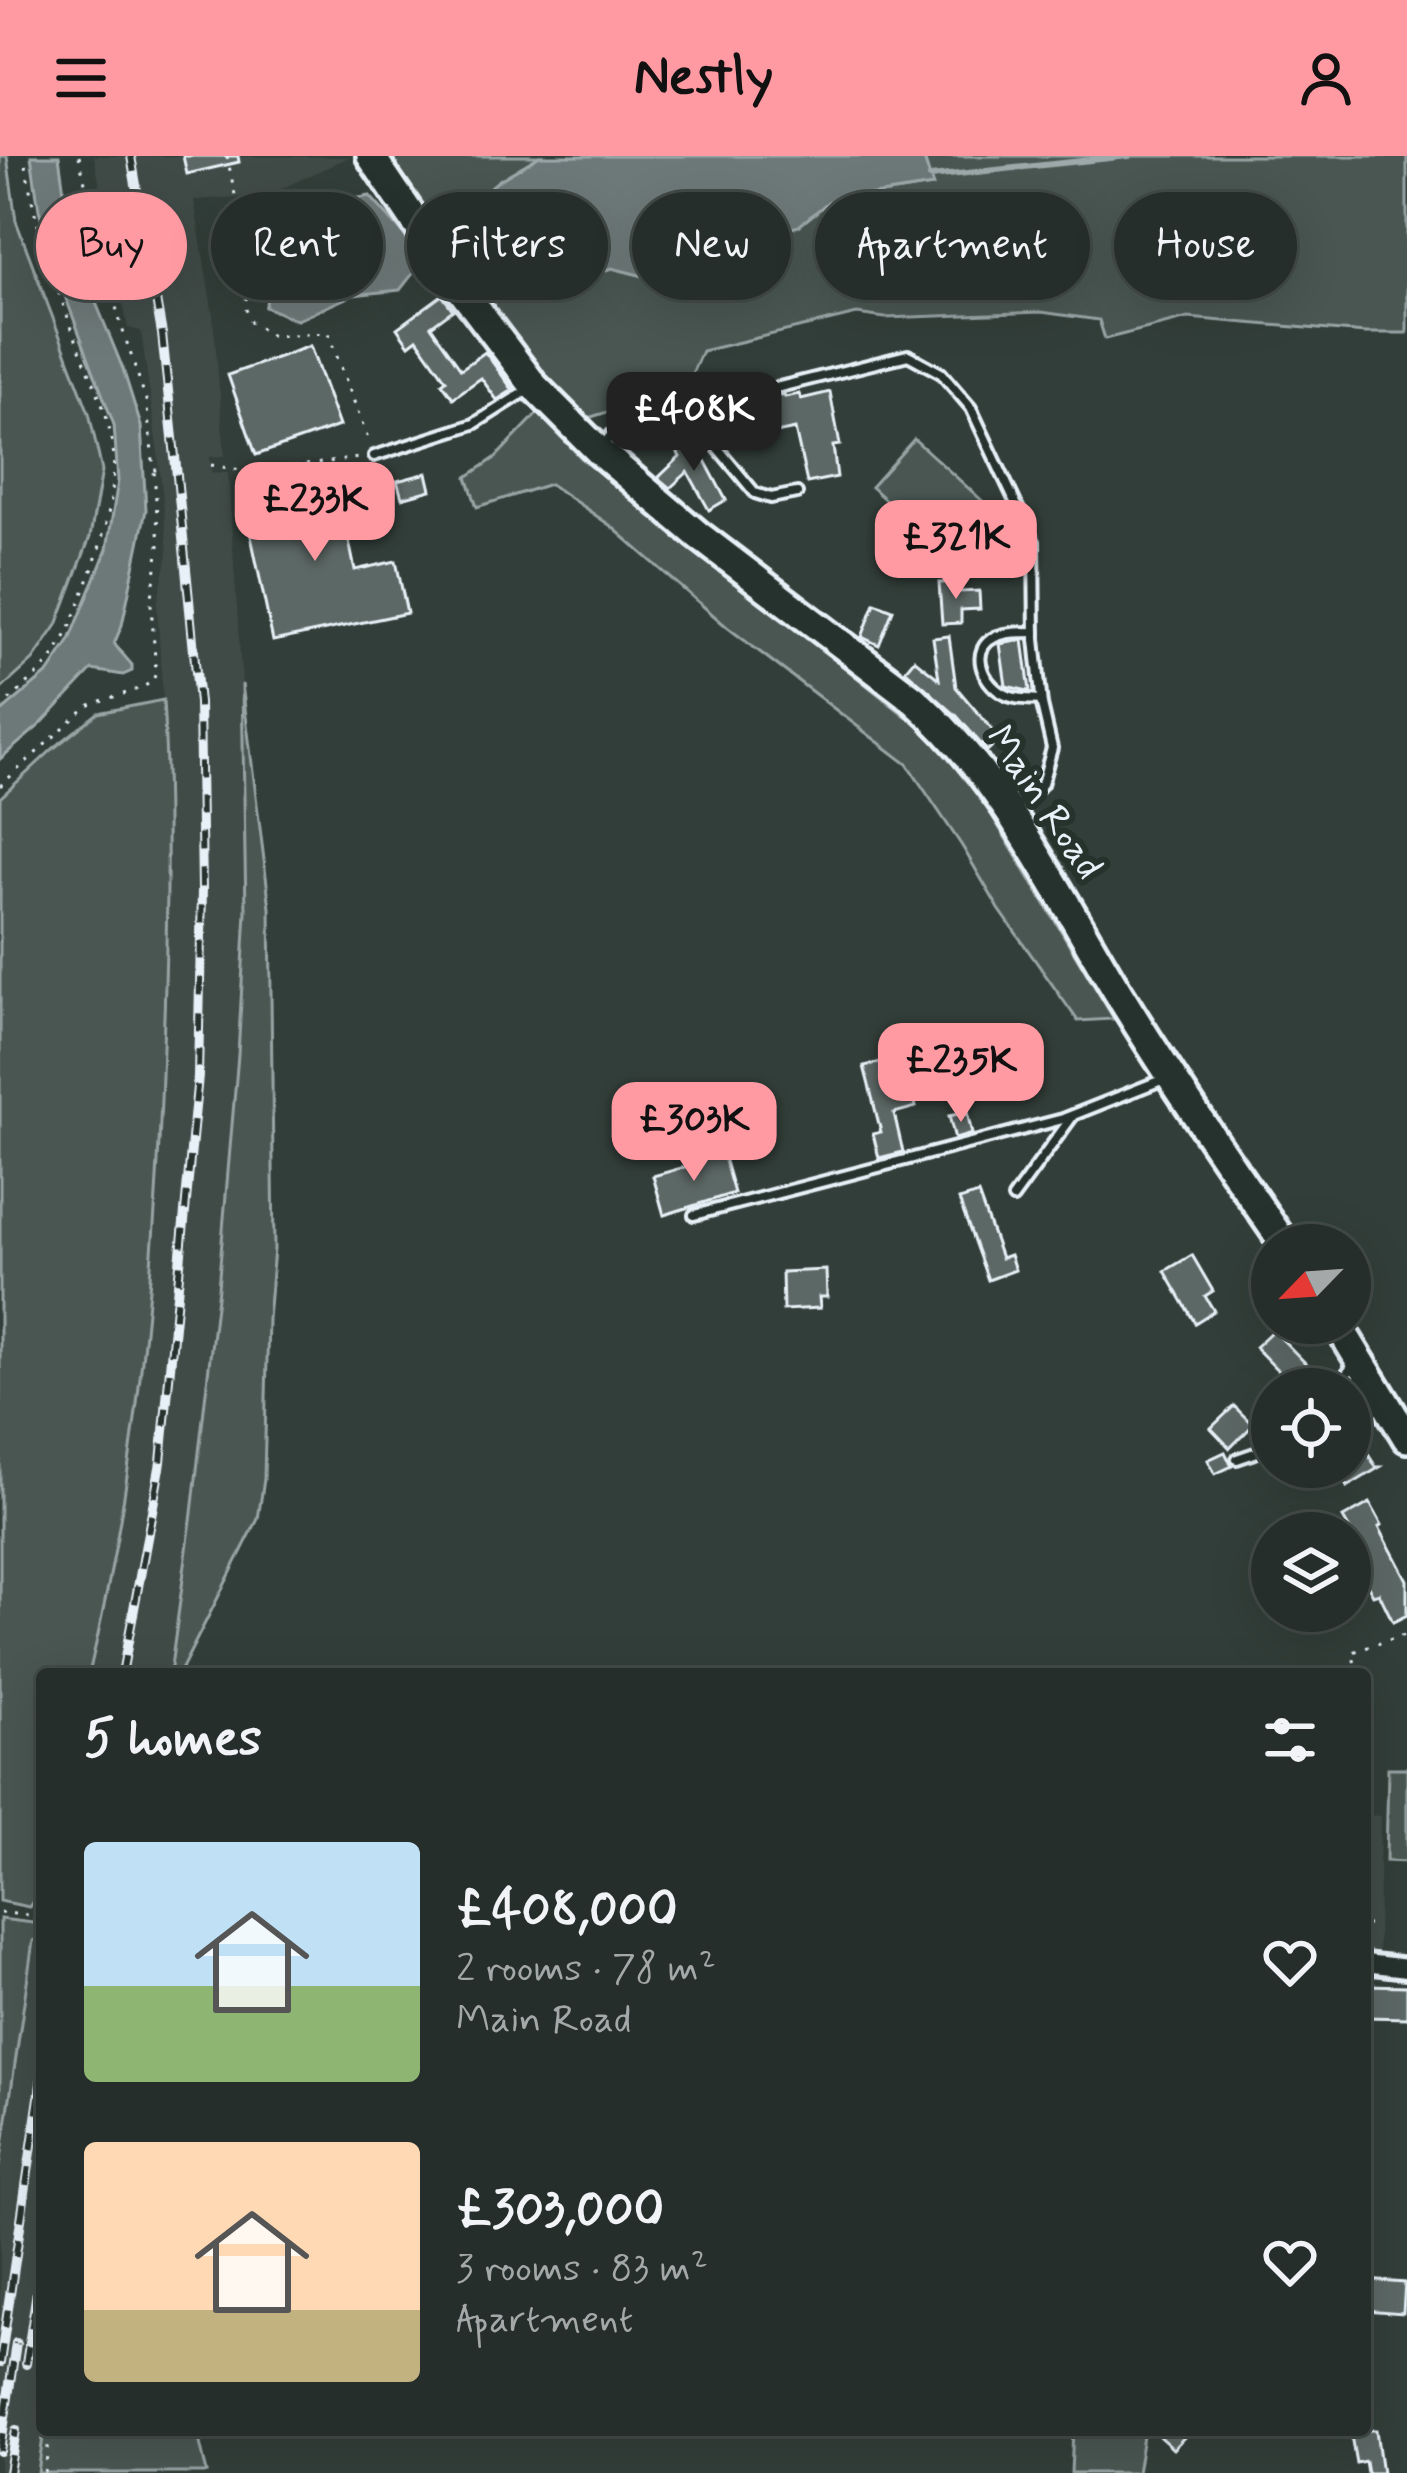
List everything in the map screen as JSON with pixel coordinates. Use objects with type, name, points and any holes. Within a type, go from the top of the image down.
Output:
[{"type":"highway","name":"Main Road","points":[[370,156],[534,386],[598,451],[698,535],[928,712],[971,757],[1010,813],[1169,1077],[1270,1224]]},
{"type":"highway","points":[[1350,1344],[1407,1438]]},
{"type":"street","points":[[1371,1964],[1407,1968]]},
{"type":"lane","points":[[598,451],[624,418],[654,410],[691,409],[908,355],[940,373],[971,408],[1034,542],[1035,632],[1041,700],[1052,748],[1042,784],[1010,813]]},
{"type":"lane","points":[[374,455],[474,424],[534,386]]},
{"type":"lane","points":[[674,410],[701,428],[755,493],[772,498],[797,494]]},
{"type":"lane","points":[[1035,632],[994,638],[983,645],[980,657],[987,679],[1004,695],[1041,700]]},
{"type":"lane","points":[[694,1215],[1073,1115],[1169,1077]]},
{"type":"lane","points":[[1013,1198],[1073,1115]]},
{"type":"lane","points":[[1352,1368],[1359,1359]]},
{"type":"lane","points":[[1238,1460],[1251,1455]]},
{"type":"path","points":[[0,708],[63,643],[107,520],[112,476],[112,440],[104,410],[49,263],[30,196],[25,156]]},
{"type":"path","points":[[0,786],[86,706],[128,694],[153,681],[156,672],[151,604],[158,546],[157,470],[146,400],[107,275],[80,156]]},
{"type":"path","points":[[211,465],[252,472],[374,455],[328,333],[272,336],[250,321],[245,306],[251,272],[227,156]]},
{"type":"path","points":[[1355,1668],[1353,1652],[1407,1634]]},
{"type":"path","points":[[0,1913],[36,1916]]},
{"type":"path","points":[[45,2473],[49,2436]]},
{"type":"shaded area","points":[[0,156],[7,156],[16,221],[36,274],[36,300],[46,300],[89,413],[102,471],[90,537],[57,625],[33,660],[0,690]]},
{"type":"shaded area","points":[[31,156],[59,156],[64,192],[36,192]]},
{"type":"shaded area","points":[[94,156],[349,157],[274,192],[211,192],[211,199],[194,200],[213,315],[225,456],[210,457],[211,473],[228,473],[242,684],[270,908],[274,1249],[264,1479],[258,1519],[182,1668],[90,1668],[129,1466],[161,1107],[167,767],[157,604],[168,554],[141,331],[128,328],[122,300],[187,300],[187,192],[101,192]]},
{"type":"shaded area","points":[[384,156],[540,156],[498,181],[507,192],[408,192]]},
{"type":"shaded area","points":[[540,156],[923,156],[933,186],[894,192],[815,192],[815,213],[791,228],[791,192],[632,192],[632,273],[608,269],[608,192],[485,192]]},
{"type":"shaded area","points":[[923,156],[1407,156],[1407,333],[1188,318],[1105,339],[1099,320],[1041,312],[885,318],[857,314],[702,351],[686,387],[582,420],[531,364],[484,300],[608,300],[608,269],[612,268],[632,273],[632,300],[791,300],[791,228],[815,213],[815,300],[1090,300],[1090,192],[893,192],[932,186]]},
{"type":"shaded area","points":[[383,211],[407,238],[407,281],[400,290],[383,292]]},
{"type":"shaded area","points":[[67,300],[95,300],[141,426],[146,510],[114,644],[132,671],[123,675],[92,670],[0,759],[0,713],[49,672],[70,640],[107,549],[118,481],[114,425]]},
{"type":"shaded area","points":[[267,300],[342,300],[297,320],[265,307]]},
{"type":"shaded area","points":[[538,413],[583,460],[941,744],[988,809],[1114,1019],[1078,1021],[999,909],[907,764],[727,627],[611,526],[550,484],[477,507],[467,477],[495,458]]},
{"type":"shaded area","points":[[914,439],[987,505],[944,553],[871,487]]},
{"type":"shaded area","points":[[242,684],[270,908],[274,1249],[264,1479],[258,1519],[182,1668],[171,1668],[218,1288],[246,911]]},
{"type":"shaded area","points":[[163,700],[167,830],[155,1206],[132,1441],[90,1668],[36,1668],[36,1896],[29,1907],[0,1901],[0,798],[98,713]]},
{"type":"shaded area","points":[[1388,1768],[1407,1768],[1407,1862],[1386,1861]]},
{"type":"shaded area","points":[[1371,1815],[1380,1816],[1378,1955],[1371,1954]]},
{"type":"shaded area","points":[[0,1919],[36,1923],[36,1939],[0,2166]]},
{"type":"shaded area","points":[[33,1941],[36,2436],[42,2436],[38,2473],[0,2473],[0,2166]]},
{"type":"shaded area","points":[[43,2436],[198,2436],[207,2473],[38,2473]]},
{"type":"shaded area","points":[[1073,2436],[1143,2436],[1137,2473],[1071,2473]]},
{"type":"building","points":[[183,156],[238,156],[239,162],[187,174]]},
{"type":"building","points":[[435,300],[446,300],[453,310],[431,326],[461,369],[485,352],[513,390],[497,400],[481,378],[453,398],[417,339],[409,345],[397,328]]},
{"type":"building","points":[[310,346],[339,426],[256,455],[228,375]]},
{"type":"building","points":[[830,392],[840,445],[833,446],[837,477],[807,483],[795,429],[733,442],[726,410],[784,394],[799,394],[801,399]]},
{"type":"building","points":[[693,438],[726,500],[709,510],[688,472],[670,488],[658,478],[680,457],[675,447]]},
{"type":"building","points":[[427,473],[431,490],[402,498],[397,481]]},
{"type":"building","points":[[336,478],[355,570],[396,561],[407,613],[273,641],[243,498]]},
{"type":"building","points":[[959,582],[959,592],[979,591],[980,609],[961,610],[961,623],[942,624],[939,583]]},
{"type":"building","points":[[875,603],[893,610],[879,645],[862,637]]},
{"type":"building","points":[[949,636],[956,687],[1000,739],[987,751],[957,716],[905,670],[914,659],[939,679],[933,638]]},
{"type":"building","points":[[1023,640],[1030,691],[1006,686],[1000,644]]},
{"type":"building","points":[[929,1051],[937,1084],[912,1090],[916,1107],[894,1113],[903,1152],[879,1158],[873,1134],[881,1132],[864,1066]]},
{"type":"building","points":[[967,1112],[972,1134],[955,1139],[949,1116]]},
{"type":"building","points":[[722,1151],[734,1193],[664,1215],[653,1176]]},
{"type":"building","points":[[978,1194],[1001,1258],[1010,1255],[1015,1270],[988,1280],[959,1200]]},
{"type":"building","points":[[1192,1255],[1213,1291],[1205,1296],[1214,1311],[1195,1323],[1165,1271]]},
{"type":"building","points":[[826,1270],[827,1297],[819,1297],[820,1308],[783,1310],[782,1272]]},
{"type":"building","points":[[1287,1344],[1310,1368],[1276,1368],[1255,1347]]},
{"type":"building","points":[[1234,1406],[1251,1423],[1230,1448],[1211,1428]]},
{"type":"building","points":[[1225,1452],[1232,1466],[1215,1474],[1208,1460]]},
{"type":"building","points":[[1370,1503],[1407,1580],[1407,1615],[1393,1622],[1379,1593],[1371,1591],[1371,1512],[1354,1512]]},
{"type":"building","points":[[1371,1985],[1407,1986],[1407,2018],[1371,2017]]},
{"type":"building","points":[[1371,2280],[1405,2283],[1403,2313],[1371,2310]]},
{"type":"building","points":[[1371,2430],[1376,2430],[1382,2473],[1367,2473],[1365,2461],[1356,2463],[1351,2436],[1371,2436]]},
{"type":"building","points":[[1159,2436],[1185,2436],[1173,2449]]},
{"type":"waterway","points":[[930,177],[1129,156]]},
{"type":"railway","points":[[123,1668],[161,1462],[198,1076],[202,889],[199,703],[162,334],[131,156]]},
{"type":"railway","points":[[0,2363],[36,2118]]},
{"type":"railway","points":[[26,2364],[36,2298]]},
{"type":"railway","points":[[0,2451],[16,2343]]},
{"type":"railway","points":[[9,2473],[16,2430]]}]
